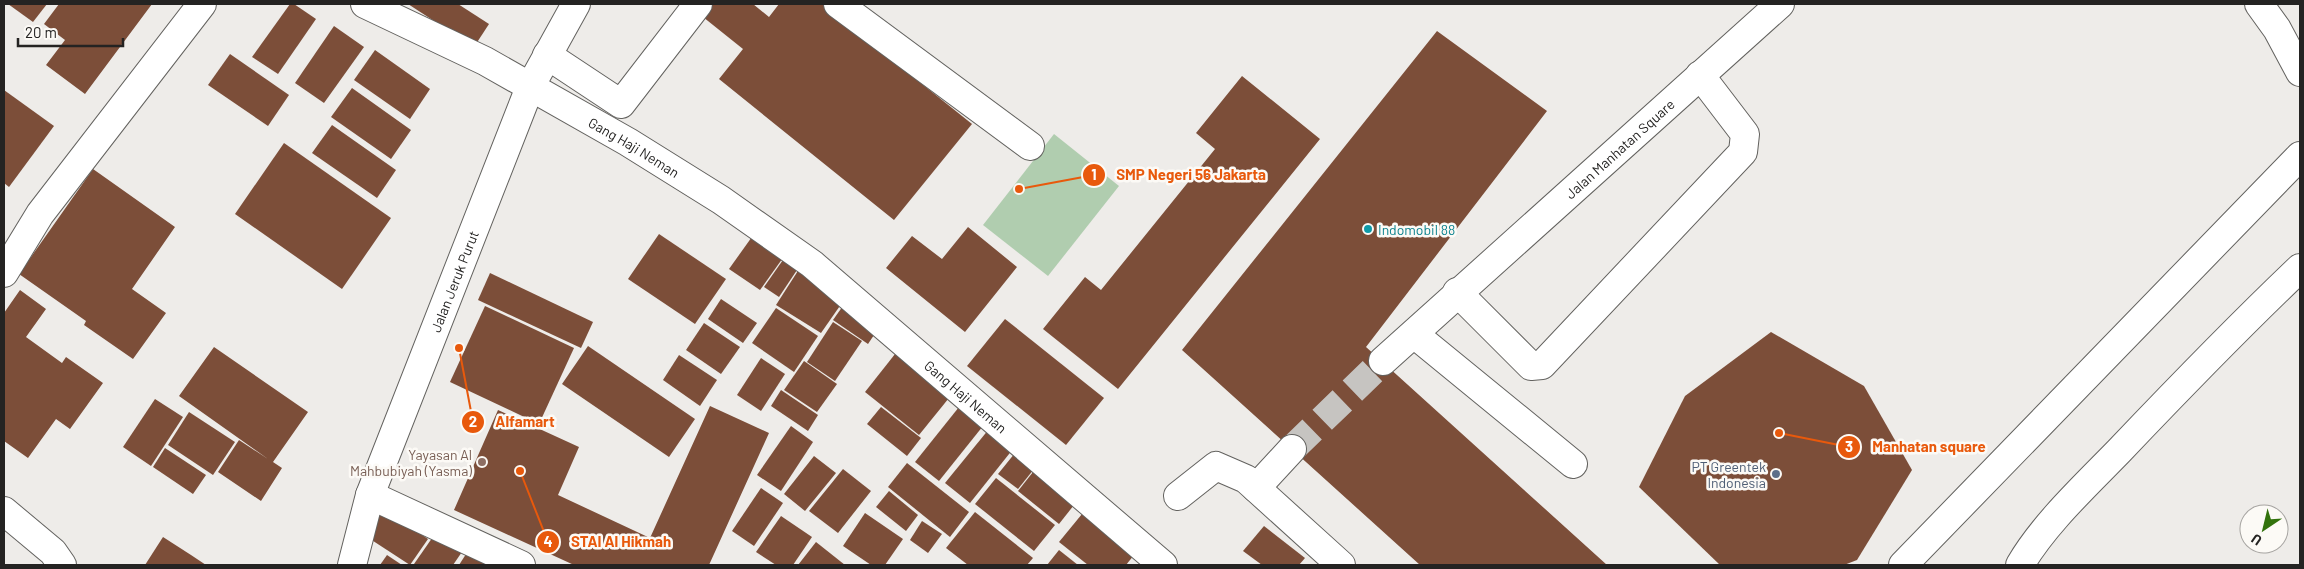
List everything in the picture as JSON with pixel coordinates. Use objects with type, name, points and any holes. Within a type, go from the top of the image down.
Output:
[{"type":"street","points":[[4,273],[40,214],[202,4]]},
{"type":"street","name":"Gang Haji Neman","points":[[365,4],[484,62],[628,142],[721,200],[764,230],[812,264],[1164,565]]},
{"type":"street","name":"Jalan Jeruk Purut","points":[[352,565],[370,495],[530,87],[546,55],[576,4]]},
{"type":"street","points":[[546,55],[621,104],[698,4]]},
{"type":"street","points":[[838,4],[1030,146]]},
{"type":"street","name":"Jalan Manhatan Square","points":[[1383,361],[1457,292],[1780,4]]},
{"type":"street","points":[[2259,4],[2277,29],[2300,72]]},
{"type":"street","points":[[1457,292],[1531,366],[1542,365],[1742,152],[1745,134],[1700,75]]},
{"type":"street","points":[[1903,565],[2300,156]]},
{"type":"street","points":[[2020,565],[2031,545],[2102,468],[2230,335],[2300,268]]},
{"type":"street","points":[[1414,334],[1573,464]]},
{"type":"street","points":[[1256,488],[1292,450]]},
{"type":"street","points":[[1178,496],[1216,466],[1246,479],[1341,565]]},
{"type":"street","points":[[370,495],[521,565]]},
{"type":"street","points":[[4,511],[53,552],[62,565]]},
{"type":"green space","points":[[1054,134],[1119,186],[1048,276],[983,225]]},
{"type":"building","points":[[8,4],[47,4],[33,22]]},
{"type":"building","points":[[59,4],[152,4],[85,94],[46,65],[65,40],[44,24]]},
{"type":"building","points":[[290,4],[294,4],[316,19],[278,74],[252,57]]},
{"type":"building","points":[[408,4],[458,4],[489,24],[474,47]]},
{"type":"building","points":[[706,4],[753,4],[769,17],[779,4],[822,4],[972,124],[894,220],[719,79],[743,49],[698,13]]},
{"type":"building","points":[[334,26],[364,47],[324,103],[295,83]]},
{"type":"building","name":"Indomobil 88","points":[[1437,31],[1547,111],[1366,347],[1607,565],[1420,565],[1182,350]]},
{"type":"building","points":[[375,50],[430,89],[410,119],[354,80]]},
{"type":"building","points":[[230,54],[289,95],[268,126],[208,85]]},
{"type":"building","points":[[1242,76],[1320,139],[1118,389],[1043,329],[1085,277],[1101,290],[1215,149],[1196,133]]},
{"type":"building","points":[[352,88],[411,130],[391,159],[331,117]]},
{"type":"building","points":[[4,90],[54,126],[9,187],[4,183]]},
{"type":"building","points":[[332,125],[396,170],[377,198],[312,153]]},
{"type":"building","points":[[284,143],[391,218],[342,289],[235,214]]},
{"type":"building","points":[[93,169],[175,227],[132,289],[166,313],[133,359],[84,325],[86,321],[19,274]]},
{"type":"building","points":[[968,227],[1017,267],[965,332],[886,268],[912,236],[942,259]]},
{"type":"building","points":[[659,234],[726,279],[695,324],[628,279]]},
{"type":"building","points":[[754,234],[785,255],[760,290],[729,269]]},
{"type":"building","points":[[785,257],[799,267],[779,297],[764,287]]},
{"type":"building","points":[[803,263],[844,300],[821,333],[776,305]]},
{"type":"building","points":[[490,273],[593,322],[581,348],[478,300]]},
{"type":"building","points":[[20,290],[46,309],[26,337],[62,363],[66,357],[103,383],[70,429],[56,419],[28,458],[4,441],[4,313]]},
{"type":"building","points":[[721,299],[757,323],[743,343],[708,319]]},
{"type":"building","points":[[845,303],[880,326],[868,344],[833,320]]},
{"type":"building","points":[[485,306],[574,348],[539,424],[450,382]]},
{"type":"building","points":[[776,308],[818,336],[794,372],[752,343]]},
{"type":"building","points":[[1005,319],[1104,398],[1066,445],[967,366]]},
{"type":"building","points":[[833,322],[862,341],[835,381],[807,362]]},
{"type":"building","points":[[704,323],[740,347],[721,374],[686,350]]},
{"type":"building","points":[[1771,332],[1864,386],[1912,470],[1857,560],[1844,565],[1720,565],[1639,487],[1685,396]]},
{"type":"building","points":[[588,346],[695,419],[669,457],[562,384]]},
{"type":"building","points":[[214,347],[308,412],[273,462],[282,468],[261,501],[218,472],[239,440],[268,459],[179,396]]},
{"type":"building","points":[[899,349],[953,393],[919,435],[865,392]]},
{"type":"building","points":[[679,355],[717,380],[700,406],[663,380]]},
{"type":"building","points":[[761,358],[785,374],[761,411],[737,395]]},
{"type":"building","points":[[804,361],[837,384],[817,412],[784,390]]},
{"type":"building","points":[[781,390],[818,415],[808,431],[771,406]]},
{"type":"building","points":[[155,399],[183,417],[151,466],[123,447]]},
{"type":"building","points":[[963,402],[987,421],[939,481],[915,462]]},
{"type":"building","name":"Yayasan Al Mahbubiyah (Yasma)","points":[[710,406],[769,433],[709,565],[574,565],[454,510],[498,410],[579,447],[558,495],[650,538]]},
{"type":"building","points":[[881,407],[921,438],[907,456],[867,424]]},
{"type":"building","points":[[189,412],[235,442],[213,475],[168,445]]},
{"type":"building","points":[[791,426],[813,442],[781,491],[757,475]]},
{"type":"building","points":[[989,429],[1013,449],[970,503],[945,483]]},
{"type":"building","points":[[165,448],[206,475],[193,494],[153,467]]},
{"type":"building","points":[[1015,453],[1034,469],[1018,489],[998,474]]},
{"type":"building","points":[[814,456],[836,473],[805,511],[784,494]]},
{"type":"building","points":[[907,463],[969,512],[950,537],[888,487]]},
{"type":"building","points":[[843,469],[871,491],[838,533],[809,511]]},
{"type":"building","points":[[1033,472],[1074,505],[1059,524],[1018,491]]},
{"type":"building","points":[[996,478],[1055,525],[1034,551],[975,504]]},
{"type":"building","points":[[761,488],[783,503],[754,546],[732,531]]},
{"type":"building","points":[[889,491],[918,515],[906,531],[876,507]]},
{"type":"building","points":[[383,508],[428,539],[410,565],[364,535]]},
{"type":"building","points":[[975,512],[1033,558],[1027,565],[968,565],[946,548]]},
{"type":"building","points":[[865,513],[903,539],[885,565],[871,565],[843,546]]},
{"type":"building","points":[[1082,514],[1134,555],[1126,565],[1088,565],[1059,542]]},
{"type":"building","points":[[781,516],[812,537],[793,565],[776,565],[756,552]]},
{"type":"building","points":[[922,521],[942,534],[928,553],[910,540]]},
{"type":"building","points":[[1264,526],[1305,558],[1299,565],[1262,565],[1243,551]]},
{"type":"building","points":[[437,531],[464,549],[453,565],[414,564]]},
{"type":"building","points":[[163,537],[191,555],[206,565],[145,565]]},
{"type":"building","points":[[816,542],[845,565],[798,565]]},
{"type":"building","points":[[1059,550],[1078,565],[1047,565]]},
{"type":"building","points":[[468,551],[489,565],[459,565]]},
{"type":"building","points":[[387,555],[402,565],[380,565]]},
{"type":"tunnel","points":[[1292,449],[1383,361]]},
{"type":"place","name":"SMP Negeri 56 Jakarta","points":[[1019,189]]},
{"type":"place","name":"Indomobil 88","points":[[1368,229]]},
{"type":"place","name":"Alfamart","points":[[459,348]]},
{"type":"place","name":"Manhatan square","points":[[1779,433]]},
{"type":"place","name":"Yayasan Al Mahbubiyah (Yasma)","points":[[482,462]]},
{"type":"place","name":"STAI Al Hikmah","points":[[520,471]]},
{"type":"place","name":"PT Greentek Indonesia","points":[[1776,474]]}]
